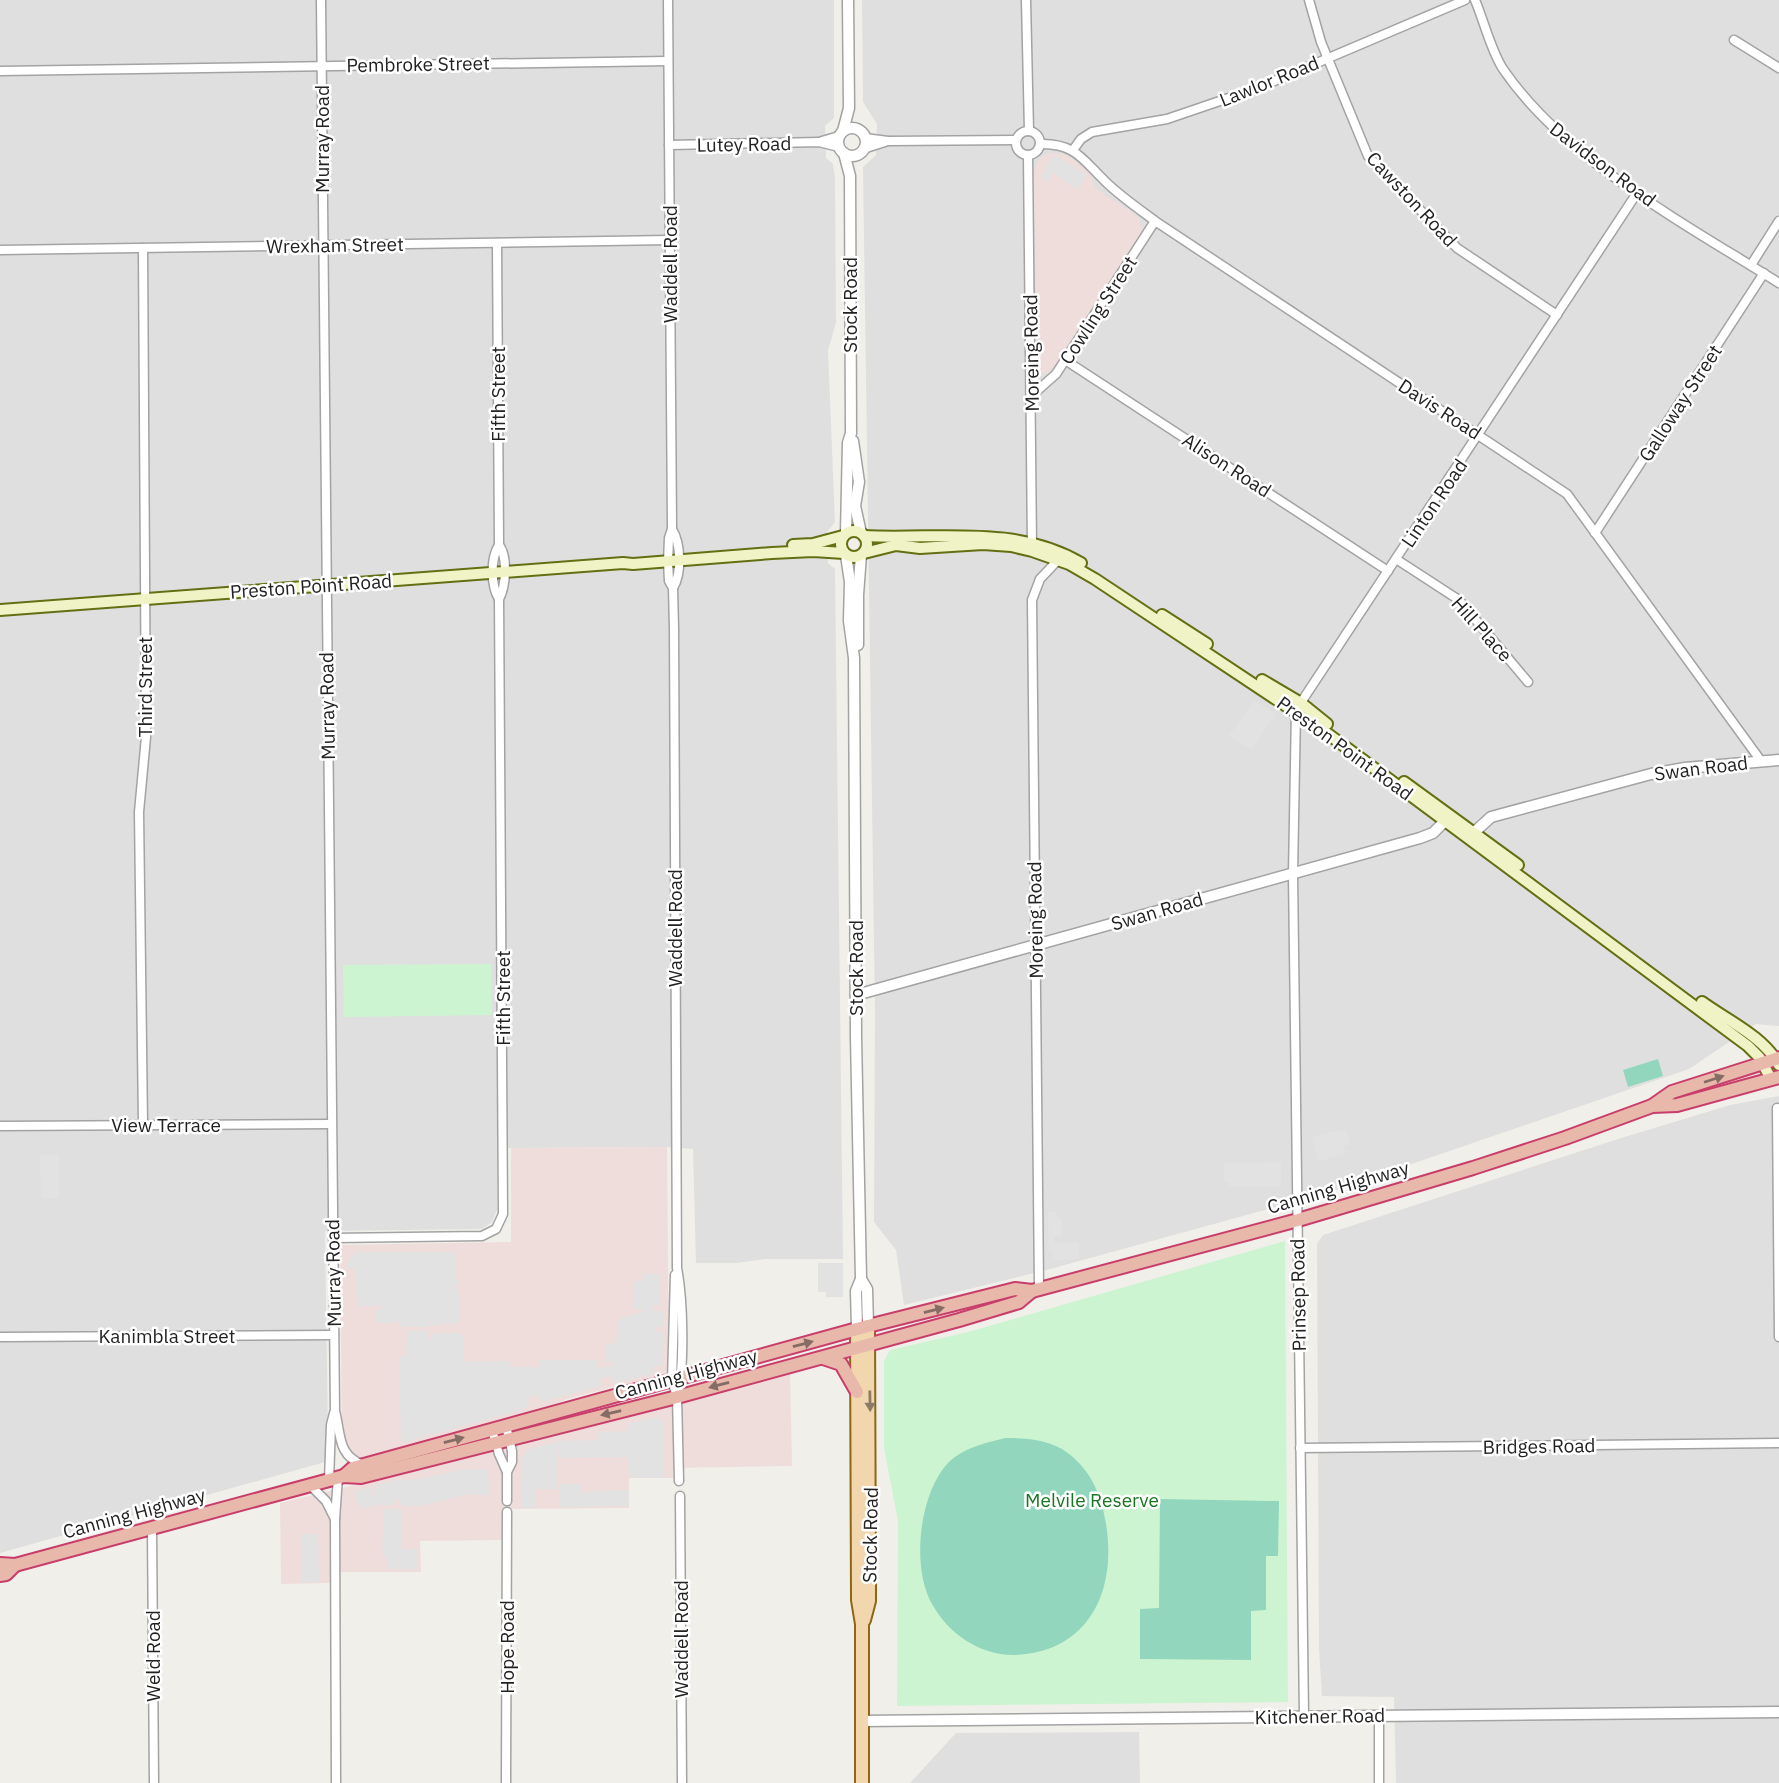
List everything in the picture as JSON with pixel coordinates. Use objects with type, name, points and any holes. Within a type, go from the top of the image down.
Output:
[{"type":"highway","name":"Canning Highway","points":[[508,1432],[677,1379],[863,1328],[1015,1289],[1035,1290],[1298,1220],[1565,1138],[1652,1106],[1672,1092],[1774,1061]]},
{"type":"highway","name":"Canning Highway","points":[[1652,1106],[1677,1105],[1775,1078]]},
{"type":"highway","name":"Canning Highway","points":[[337,1478],[363,1465],[677,1397],[1019,1302],[1035,1290]]},
{"type":"highway","points":[[821,1357],[841,1364],[857,1392]]},
{"type":"highway","name":"Canning Highway","points":[[0,1564],[15,1565],[337,1478],[362,1477],[494,1435]]},
{"type":"highway","name":"Canning Highway","points":[[0,1575],[6,1574],[15,1565]]},
{"type":"main road","points":[[845,535],[853,531],[863,535]]},
{"type":"main road","name":"Preston Point Road","points":[[673,558],[813,544],[845,535]]},
{"type":"main road","name":"Stock Road","points":[[845,535],[841,546],[845,554]]},
{"type":"main road","name":"Preston Point Road","points":[[863,535],[900,538],[1000,537],[1078,561],[1298,707],[1471,834],[1748,1046],[1774,1061],[1775,1078]]},
{"type":"main road","name":"Stock Road","points":[[863,535],[867,544],[863,554]]},
{"type":"main road","name":"Preston Point Road","points":[[863,554],[896,545],[935,548],[983,544],[1032,546],[1095,579],[1298,707]]},
{"type":"main road","name":"Preston Point Road","points":[[0,610],[623,563],[632,559],[813,551],[845,554]]},
{"type":"main road","points":[[845,554],[854,558],[863,554]]},
{"type":"main road","name":"Stock Road","points":[[862,1624],[870,1589],[863,1328]]},
{"type":"main road","name":"Stock Road","points":[[862,1783],[857,1392],[863,1346]]},
{"type":"street","name":"Murray Road","points":[[321,0],[335,1411],[342,1449],[350,1459],[363,1465]]},
{"type":"street","name":"Waddell Road","points":[[668,0],[672,529],[669,538],[677,582],[673,588],[677,1268],[673,1303],[679,1481]]},
{"type":"street","name":"Stock Road","points":[[848,0],[849,108],[841,133],[841,150],[850,176]]},
{"type":"street","points":[[1026,0],[1029,131]]},
{"type":"street","name":"Cawston Road","points":[[1310,0],[1327,58],[1368,156],[1457,248],[1557,315]]},
{"type":"street","name":"Lawlor Road","points":[[1073,150],[1092,132],[1167,119],[1258,88],[1465,0]]},
{"type":"street","name":"Davidson Road","points":[[1475,0],[1502,67],[1550,126],[1637,193],[1779,283]]},
{"type":"street","points":[[1734,40],[1779,68]]},
{"type":"street","name":"Pembroke Street","points":[[0,71],[668,61]]},
{"type":"street","name":"Stock Road","points":[[849,108],[861,143],[850,176],[850,433],[859,482],[855,506],[863,535]]},
{"type":"street","points":[[841,133],[851,128],[861,143]]},
{"type":"street","points":[[1029,131],[1036,134],[1041,144],[1038,151],[1028,155],[1019,150],[1016,141],[1022,132],[1029,131]]},
{"type":"street","name":"Lutey Road","points":[[669,145],[819,142],[841,133]]},
{"type":"street","points":[[841,150],[861,143],[888,141],[1016,141]]},
{"type":"street","name":"Lutey Road","points":[[819,142],[841,150]]},
{"type":"street","points":[[1041,144],[1055,144],[1073,150]]},
{"type":"street","name":"Davis Road","points":[[1073,150],[1107,183],[1155,221],[1567,494],[1761,761]]},
{"type":"street","name":"Moreing Road","points":[[1028,155],[1032,546]]},
{"type":"street","name":"Linton Road","points":[[1298,707],[1637,193]]},
{"type":"street","name":"Cowling Street","points":[[1032,390],[1038,390],[1056,374],[1155,221]]},
{"type":"street","points":[[1751,265],[1779,221]]},
{"type":"street","name":"Wrexham Street","points":[[0,250],[670,240]]},
{"type":"street","name":"Fifth Street","points":[[333,1238],[482,1236],[496,1229],[503,1214],[499,599],[494,591],[499,572],[495,552],[499,545],[497,243]]},
{"type":"street","name":"Third Street","points":[[143,248],[146,737],[139,812],[143,1125]]},
{"type":"street","name":"Galloway Street","points":[[1595,533],[1764,274]]},
{"type":"street","name":"Alison Road","points":[[1065,360],[1388,570]]},
{"type":"street","name":"Stock Road","points":[[845,535],[850,433]]},
{"type":"street","name":"Stock Road","points":[[845,554],[850,582],[849,621],[854,658],[861,1279],[856,1290],[863,1328]]},
{"type":"street","name":"Stock Road","points":[[854,658],[858,650],[858,595],[863,554]]},
{"type":"street","name":"Hill Place","points":[[1396,559],[1459,600],[1528,682]]},
{"type":"street","name":"Moreing Road","points":[[1035,1290],[1032,600],[1040,579],[1058,561]]},
{"type":"street","name":"Prinsep Road","points":[[1298,707],[1293,874],[1304,1716]]},
{"type":"street","name":"Swan Road","points":[[1471,834],[1486,820],[1500,814],[1651,774],[1685,768],[1779,760]]},
{"type":"street","name":"Swan Road","points":[[856,995],[1428,836],[1448,818]]},
{"type":"street","points":[[1777,1108],[1779,1337]]},
{"type":"street","name":"View Terrace","points":[[0,1126],[331,1124]]},
{"type":"street","name":"Kanimbla Street","points":[[0,1337],[334,1335]]},
{"type":"street","name":"Murray Road","points":[[335,1411],[331,1425],[337,1478],[336,1783]]},
{"type":"street","points":[[508,1432],[512,1462],[508,1472]]},
{"type":"street","points":[[494,1435],[508,1472],[508,1501]]},
{"type":"street","name":"Bridges Road","points":[[1300,1448],[1779,1443]]},
{"type":"street","points":[[310,1485],[326,1501],[335,1519]]},
{"type":"street","name":"Waddell Road","points":[[680,1496],[682,1783]]},
{"type":"street","name":"Hope Road","points":[[506,1783],[508,1512]]},
{"type":"street","name":"Weld Road","points":[[152,1528],[154,1783]]},
{"type":"street","name":"Kitchener Road","points":[[861,1721],[1779,1712]]},
{"type":"street","points":[[1379,1716],[1379,1783]]},
{"type":"shaded area","points":[[0,0],[834,0],[834,118],[825,126],[826,158],[833,164],[835,178],[836,323],[828,350],[835,522],[827,532],[828,563],[835,569],[843,1259],[765,1259],[736,1263],[696,1263],[693,1149],[497,1148],[497,1210],[492,1222],[482,1229],[325,1231],[328,1436],[325,1462],[0,1553]]},
{"type":"shaded area","points":[[862,0],[1779,0],[1779,1026],[1756,1024],[1689,1069],[1327,1193],[1050,1269],[904,1305],[896,1250],[874,1222],[875,1014],[863,167],[876,155],[877,124],[863,102]]},
{"type":"shaded area","points":[[1050,153],[1064,154],[1076,161],[1089,173],[1096,189],[1137,216],[1142,229],[1058,363],[1051,372],[1043,374],[1037,368],[1034,172],[1039,158]]},
{"type":"shaded area","points":[[1055,155],[1087,175],[1078,190],[1053,173],[1048,181],[1041,177],[1049,160]]},
{"type":"shaded area","points":[[1254,700],[1276,714],[1251,750],[1229,736]]},
{"type":"shaded area","points":[[1779,1096],[1779,1783],[1396,1783],[1394,1697],[1322,1696],[1319,1648],[1317,1244],[1323,1235],[1618,1139],[1730,1105]]},
{"type":"shaded area","points":[[1346,1129],[1350,1144],[1343,1146],[1346,1154],[1318,1161],[1312,1137]]},
{"type":"shaded area","points":[[667,1147],[669,1366],[663,1376],[636,1385],[613,1387],[564,1400],[548,1409],[360,1460],[348,1453],[342,1437],[340,1245],[511,1242],[511,1148]]},
{"type":"shaded area","points":[[40,1155],[59,1155],[59,1198],[41,1198]]},
{"type":"shaded area","points":[[1281,1162],[1281,1187],[1229,1187],[1229,1182],[1224,1182],[1224,1163]]},
{"type":"shaded area","points":[[1048,1212],[1054,1212],[1062,1220],[1062,1237],[1054,1236],[1054,1243],[1079,1243],[1079,1259],[1052,1260],[1052,1252],[1049,1251]]},
{"type":"shaded area","points":[[355,1252],[455,1252],[455,1280],[459,1280],[459,1286],[455,1289],[460,1290],[460,1323],[445,1324],[443,1320],[442,1325],[432,1325],[431,1319],[430,1327],[400,1327],[399,1319],[397,1323],[377,1323],[375,1310],[382,1310],[381,1305],[357,1307],[356,1269],[348,1268],[348,1261]]},
{"type":"shaded area","points":[[818,1263],[843,1263],[843,1297],[826,1297],[826,1292],[818,1292]]},
{"type":"shaded area","points":[[643,1274],[660,1274],[660,1305],[653,1305],[653,1308],[654,1311],[663,1311],[663,1327],[657,1327],[653,1331],[663,1332],[662,1366],[654,1366],[654,1374],[614,1383],[611,1376],[600,1379],[601,1386],[541,1402],[539,1395],[533,1396],[527,1398],[529,1405],[519,1411],[401,1443],[399,1357],[406,1356],[407,1331],[427,1331],[428,1339],[432,1338],[433,1333],[458,1333],[463,1336],[464,1361],[509,1361],[511,1367],[540,1367],[540,1360],[598,1360],[600,1368],[613,1364],[606,1362],[606,1344],[616,1343],[617,1322],[621,1318],[641,1312],[642,1309],[634,1309],[633,1281],[643,1281]]},
{"type":"shaded area","points":[[790,1372],[792,1466],[673,1468],[674,1478],[629,1478],[629,1508],[503,1509],[503,1540],[420,1541],[421,1572],[330,1572],[330,1583],[281,1584],[280,1503],[521,1445],[525,1441]]},
{"type":"shaded area","points":[[658,1417],[663,1422],[663,1478],[629,1477],[628,1457],[559,1458],[558,1441],[598,1440],[599,1432],[628,1431],[629,1423]]},
{"type":"shaded area","points":[[557,1442],[557,1489],[536,1489],[535,1508],[522,1508],[522,1458],[529,1449]]},
{"type":"shaded area","points":[[488,1469],[489,1495],[464,1495],[421,1506],[401,1506],[399,1498],[393,1505],[372,1505],[364,1509],[357,1502],[354,1492],[370,1487],[372,1495],[375,1494],[373,1486],[396,1480],[414,1480],[461,1470]]},
{"type":"shaded area","points":[[559,1484],[582,1484],[582,1492],[629,1490],[629,1506],[559,1507]]},
{"type":"shaded area","points":[[384,1509],[402,1509],[402,1549],[418,1549],[418,1569],[388,1569],[388,1561],[382,1553]]},
{"type":"shaded area","points":[[301,1534],[318,1534],[319,1582],[302,1583]]},
{"type":"shaded area","points":[[1139,1732],[1140,1783],[910,1783],[956,1733]]},
{"type":"green space","points":[[491,964],[492,1015],[344,1017],[343,965]]},
{"type":"green space","points":[[1658,1059],[1663,1076],[1628,1087],[1623,1070]]},
{"type":"green space","name":"Melvile Reserve","points":[[1285,1241],[1288,1702],[897,1706],[898,1521],[884,1448],[884,1361],[890,1350],[968,1332]]},
{"type":"green space","points":[[1005,1438],[1048,1443],[1062,1449],[1080,1464],[1093,1482],[1101,1502],[1108,1549],[1107,1572],[1101,1594],[1092,1614],[1079,1630],[1061,1643],[1039,1652],[1013,1655],[977,1647],[947,1624],[925,1589],[920,1551],[925,1511],[938,1476],[948,1463],[967,1450]]},
{"type":"green space","points":[[1160,1499],[1279,1501],[1278,1556],[1266,1556],[1266,1610],[1251,1611],[1251,1660],[1140,1659],[1140,1609],[1159,1608]]}]
